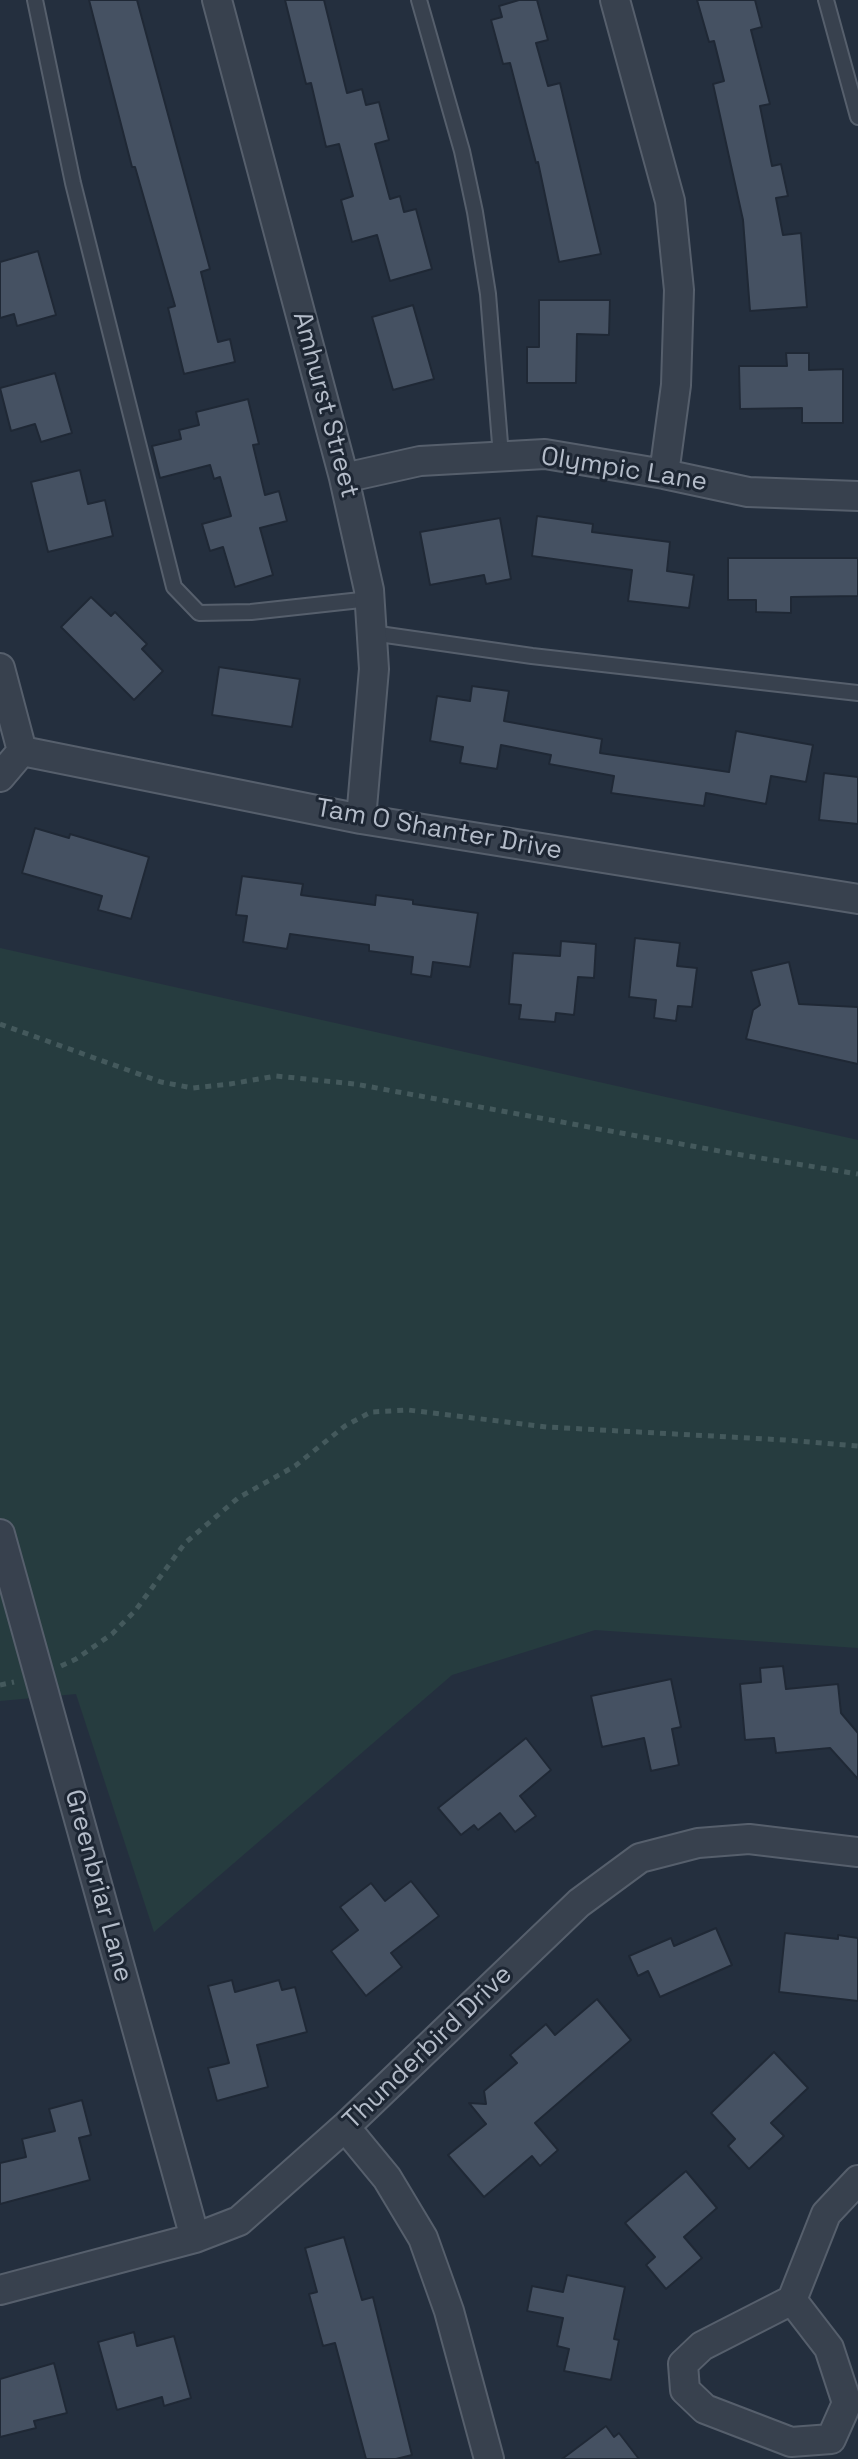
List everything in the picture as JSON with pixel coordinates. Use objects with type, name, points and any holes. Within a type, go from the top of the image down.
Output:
[{"type":"street","name":"Amhurst Street","points":[[217,0],[344,478],[370,599],[374,669],[361,819]]},
{"type":"street","points":[[615,0],[672,216],[679,290],[676,385],[664,474]]},
{"type":"street","name":"Olympic Lane","points":[[344,478],[420,461],[545,454],[748,492],[858,496]]},
{"type":"street","points":[[0,668],[22,751],[0,777]]},
{"type":"street","name":"Tam O Shanter Drive","points":[[22,751],[361,819],[858,899]]},
{"type":"street","name":"Greenbriar Lane","points":[[0,1534],[195,2238]]},
{"type":"street","name":"Thunderbird Drive","points":[[0,2290],[195,2238],[239,2221],[345,2127],[579,1903],[640,1858],[698,1843],[749,1839],[858,1852]]},
{"type":"street","points":[[345,2127],[387,2178],[423,2238],[449,2311],[489,2459]]},
{"type":"street","points":[[792,2300],[829,2348],[847,2403],[831,2439],[791,2442],[705,2409],[685,2390],[683,2364],[702,2346],[792,2300],[826,2214],[858,2180]]},
{"type":"lane","points":[[35,0],[73,183],[174,587],[199,613],[251,612],[370,599]]},
{"type":"lane","points":[[419,0],[462,151],[475,212],[488,294],[501,456]]},
{"type":"lane","points":[[826,0],[858,117]]},
{"type":"lane","points":[[372,633],[532,656],[858,693]]},
{"type":"path","points":[[0,1024],[161,1082],[193,1088],[276,1076],[355,1084],[858,1174]]},
{"type":"path","points":[[40,1677],[76,1659],[112,1634],[135,1611],[185,1543],[238,1498],[295,1466],[362,1414],[408,1410],[547,1427],[858,1446]]},
{"type":"green space","points":[[0,948],[858,1140],[858,1648],[595,1630],[452,1675],[154,1932],[76,1694],[0,1701]]},
{"type":"building","points":[[89,0],[137,0],[210,269],[201,272],[218,342],[230,339],[235,362],[184,374],[168,308],[175,306],[135,167],[132,167]]},
{"type":"building","points":[[285,0],[324,0],[347,93],[362,89],[366,105],[379,102],[389,140],[375,144],[390,199],[400,196],[404,212],[416,209],[432,269],[390,281],[377,235],[352,242],[341,200],[353,196],[339,144],[326,147],[311,83],[306,84]]},
{"type":"building","points":[[519,0],[537,0],[548,40],[536,43],[548,86],[560,83],[601,254],[559,262],[538,162],[510,63],[503,64],[491,20],[502,17],[499,6]]},
{"type":"building","points":[[697,0],[755,0],[762,27],[751,30],[770,104],[760,106],[772,166],[781,164],[788,196],[776,198],[783,235],[801,233],[807,307],[750,311],[743,220],[713,84],[724,81],[714,41],[709,42]]},
{"type":"building","points":[[38,251],[56,315],[17,326],[14,314],[0,318],[0,262]]},
{"type":"building","points":[[539,300],[610,300],[609,335],[577,334],[576,383],[527,383],[527,347],[539,347]]},
{"type":"building","points":[[413,305],[434,379],[393,390],[372,317]]},
{"type":"building","points":[[786,353],[809,353],[809,370],[843,369],[843,423],[802,423],[802,408],[740,409],[739,366],[787,366]]},
{"type":"building","points":[[55,373],[72,433],[41,442],[35,424],[11,431],[0,388]]},
{"type":"building","points":[[248,399],[259,444],[253,445],[265,495],[279,491],[287,521],[260,528],[273,575],[235,587],[223,547],[210,551],[202,524],[231,516],[220,477],[214,479],[210,465],[160,478],[152,446],[181,439],[179,430],[199,425],[196,412]]},
{"type":"building","points":[[80,470],[88,504],[105,500],[113,536],[48,552],[31,482]]},
{"type":"building","points":[[537,516],[593,524],[592,532],[670,542],[667,571],[694,575],[689,608],[628,601],[632,570],[532,556]]},
{"type":"building","points":[[500,518],[511,579],[486,584],[484,575],[430,585],[420,532]]},
{"type":"building","points":[[728,558],[858,558],[858,596],[791,597],[791,613],[756,612],[756,600],[728,600]]},
{"type":"building","points":[[91,597],[111,616],[115,612],[147,644],[142,649],[163,671],[134,700],[61,627]]},
{"type":"building","points":[[219,667],[300,679],[292,727],[212,715]]},
{"type":"building","points":[[472,686],[509,691],[504,721],[602,739],[600,753],[729,772],[736,731],[813,745],[806,782],[771,776],[766,804],[706,793],[704,806],[611,793],[614,776],[549,764],[551,755],[501,745],[497,769],[460,763],[463,747],[430,741],[437,696],[470,701]]},
{"type":"building","points":[[824,773],[858,777],[858,824],[819,820]]},
{"type":"building","points":[[35,828],[69,838],[70,834],[149,857],[131,919],[98,910],[102,896],[22,873]]},
{"type":"building","points":[[242,876],[303,884],[301,895],[375,905],[376,895],[413,900],[413,904],[478,913],[470,967],[433,962],[431,977],[411,974],[413,957],[369,951],[369,945],[290,934],[287,949],[243,942],[247,916],[236,915]]},
{"type":"building","points":[[635,938],[680,943],[677,966],[697,968],[692,1007],[678,1006],[676,1021],[654,1018],[656,1000],[629,997]]},
{"type":"building","points":[[561,941],[596,944],[594,978],[578,977],[574,1015],[556,1013],[555,1022],[519,1019],[521,1005],[509,1004],[513,953],[560,956]]},
{"type":"building","points":[[789,962],[799,1004],[858,1007],[858,1064],[746,1039],[753,1010],[760,1005],[751,971]]},
{"type":"building","points":[[783,1666],[786,1689],[838,1684],[841,1713],[858,1733],[858,1779],[830,1748],[776,1753],[774,1738],[745,1740],[740,1684],[761,1682],[760,1668]]},
{"type":"building","points":[[671,1679],[681,1727],[672,1729],[679,1765],[651,1771],[644,1738],[602,1747],[591,1696]]},
{"type":"building","points":[[526,1738],[551,1770],[520,1796],[536,1816],[515,1832],[500,1813],[478,1830],[474,1825],[461,1835],[438,1808]]},
{"type":"building","points":[[411,1881],[439,1916],[391,1953],[402,1967],[366,1996],[331,1951],[358,1930],[340,1907],[371,1883],[385,1901]]},
{"type":"building","points":[[716,1928],[732,1965],[660,1997],[648,1971],[638,1976],[629,1956],[671,1938],[674,1946]]},
{"type":"building","points":[[785,1933],[858,1938],[858,2001],[779,1992]]},
{"type":"building","points":[[232,1980],[235,1992],[279,1980],[282,1990],[295,1987],[307,2032],[257,2045],[268,2087],[217,2101],[208,2068],[229,2063],[208,1986]]},
{"type":"building","points":[[597,1999],[631,2040],[535,2123],[558,2150],[540,2166],[532,2156],[484,2197],[448,2155],[486,2124],[469,2103],[486,2104],[484,2091],[517,2063],[510,2055],[546,2024],[555,2035]]},
{"type":"building","points":[[774,2052],[808,2088],[771,2123],[784,2136],[749,2169],[728,2146],[735,2139],[711,2113]]},
{"type":"building","points":[[82,2100],[91,2135],[79,2138],[90,2180],[0,2204],[0,2163],[26,2157],[22,2139],[55,2131],[49,2109]]},
{"type":"building","points":[[686,2171],[717,2208],[684,2237],[702,2258],[666,2289],[646,2265],[655,2257],[625,2223]]},
{"type":"building","points":[[344,2237],[362,2300],[373,2297],[412,2455],[396,2459],[366,2459],[335,2343],[323,2346],[309,2294],[317,2292],[305,2248]]},
{"type":"building","points":[[567,2275],[625,2287],[614,2339],[619,2340],[611,2380],[564,2371],[569,2349],[557,2346],[563,2318],[527,2311],[532,2286],[563,2292]]},
{"type":"building","points":[[134,2332],[137,2346],[174,2336],[191,2398],[164,2406],[162,2397],[117,2410],[98,2342]]},
{"type":"building","points":[[54,2363],[67,2413],[34,2421],[36,2428],[0,2437],[0,2379]]},
{"type":"building","points":[[606,2426],[614,2437],[619,2433],[639,2459],[562,2459]]}]
